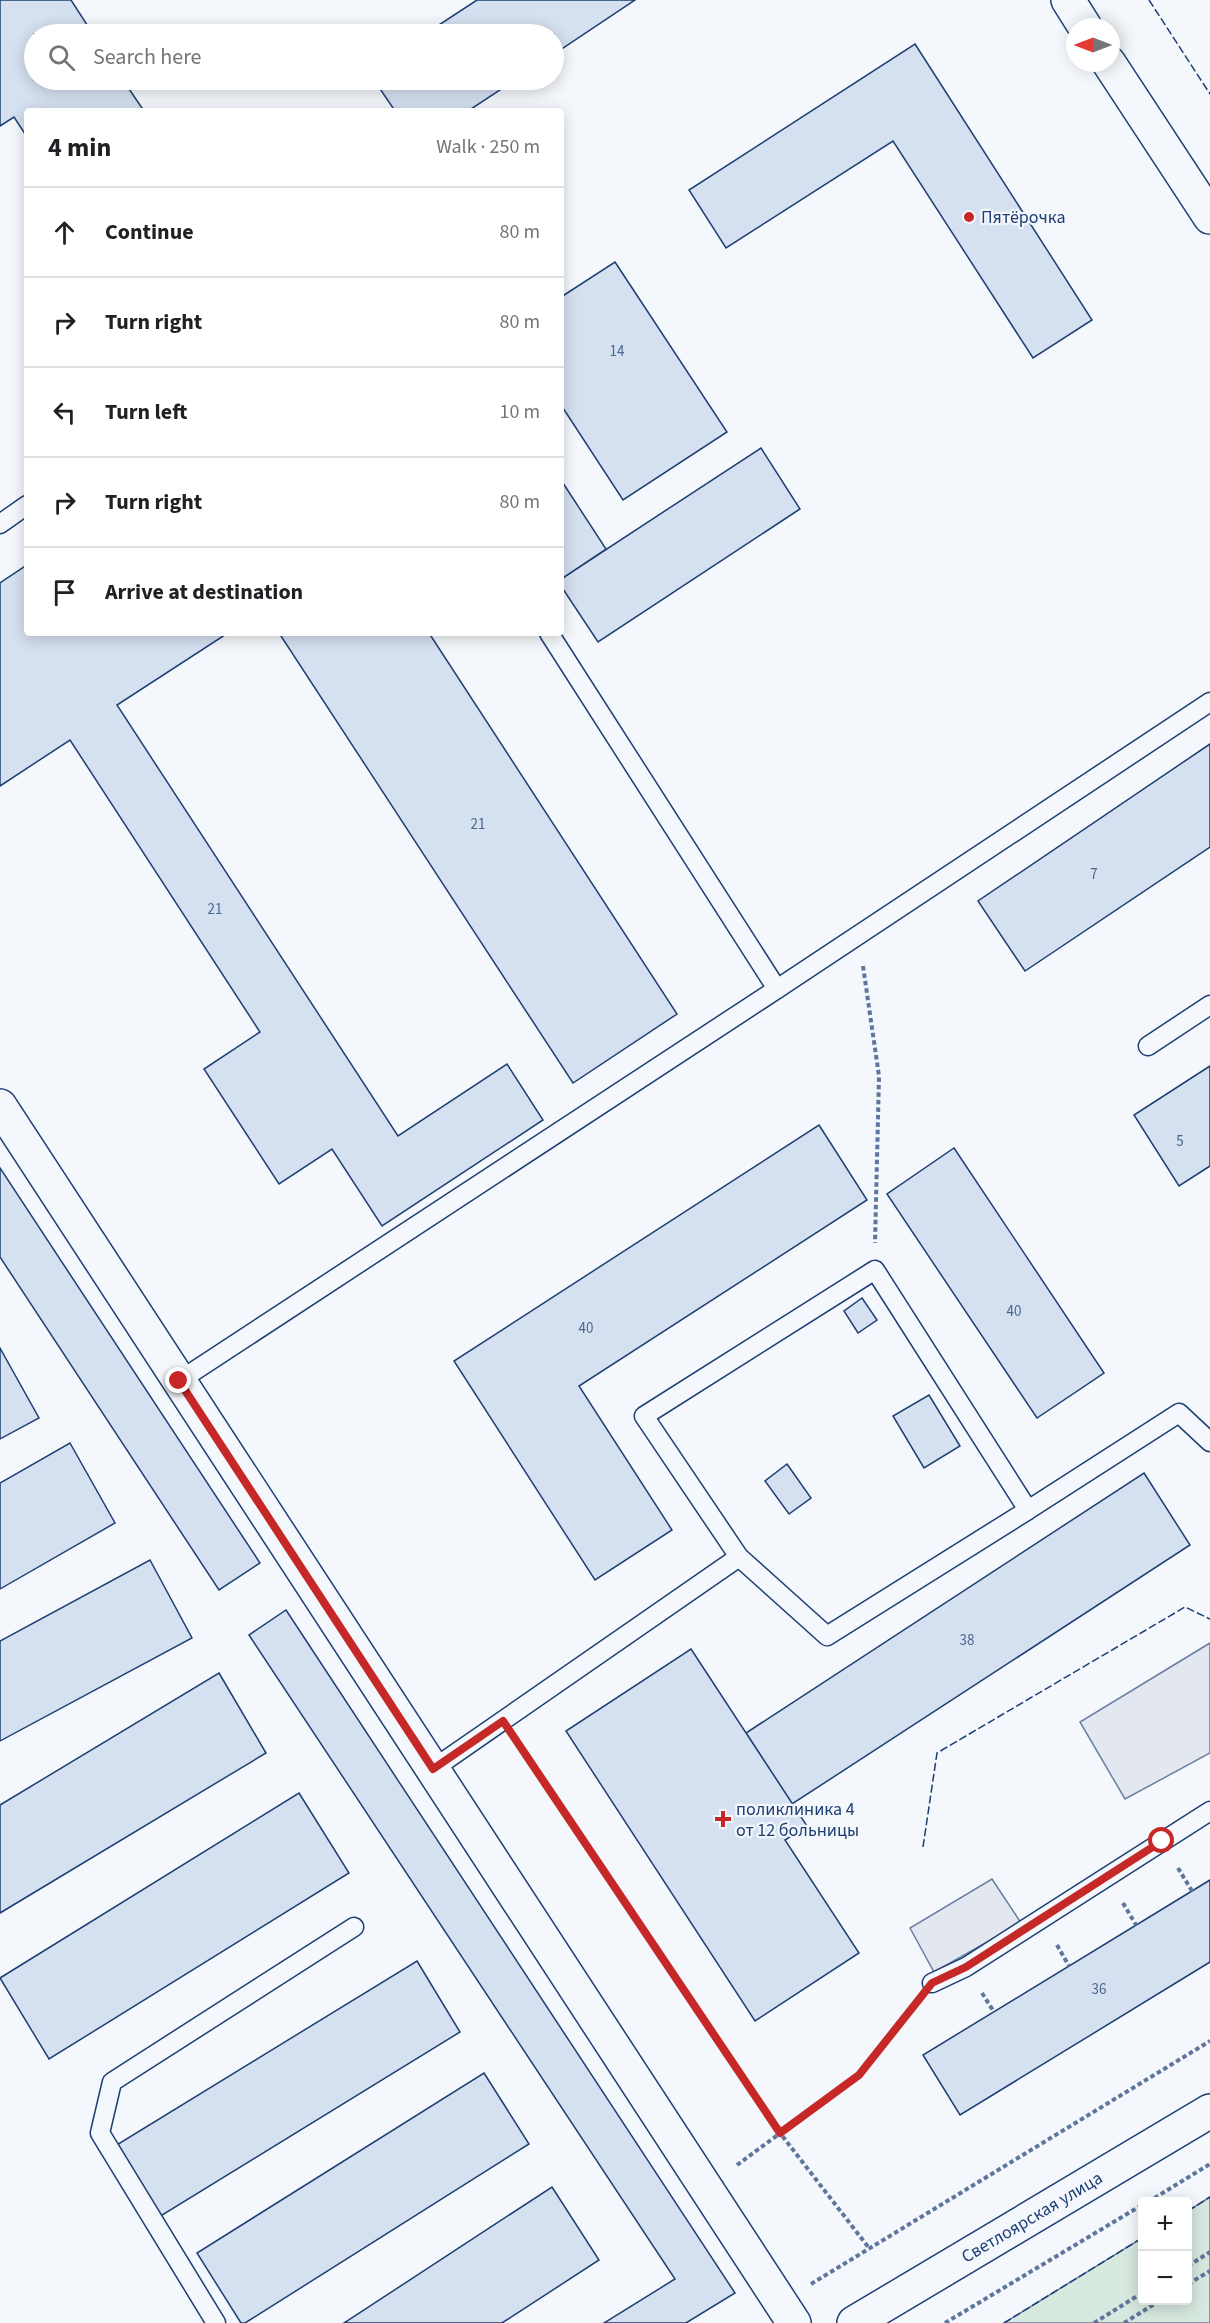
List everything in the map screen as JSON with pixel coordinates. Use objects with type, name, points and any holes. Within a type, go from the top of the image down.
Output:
[{"type":"street","points":[[1068,0],[1079,18]]},
{"type":"street","points":[[1115,72],[1210,217]]},
{"type":"street","points":[[0,1106],[788,2313]]},
{"type":"street","name":"Светлоярская улица","points":[[854,2323],[1210,2111]]},
{"type":"lane","points":[[0,524],[24,507]]},
{"type":"lane","points":[[551,636],[777,989]]},
{"type":"lane","points":[[179,1381],[1210,702]]},
{"type":"lane","points":[[1148,1046],[1210,1005]]},
{"type":"lane","points":[[1028,1510],[875,1270],[644,1416],[740,1557],[827,1635],[1028,1510],[1179,1413],[1210,1442]]},
{"type":"lane","points":[[433,1769],[740,1557]]},
{"type":"lane","points":[[932,1983],[966,1967],[1210,1811]]},
{"type":"lane","points":[[216,2323],[99,2133],[112,2082],[354,1927]]},
{"type":"path","points":[[859,935],[879,1076],[875,1270]]},
{"type":"path","points":[[503,1721],[780,2133],[869,2248]]},
{"type":"path","points":[[706,2187],[859,2075],[932,1983]]},
{"type":"path","points":[[788,2313],[869,2248],[1210,2041]]},
{"type":"path","points":[[1156,2197],[1210,2164]]},
{"type":"path","points":[[945,2323],[1138,2208]]},
{"type":"path","points":[[1192,2263],[1210,2252]]},
{"type":"path","points":[[1192,2282],[1210,2271]]},
{"type":"path","points":[[1094,2323],[1138,2296]]},
{"type":"path","points":[[1124,2323],[1154,2305]]},
{"type":"shaded area","points":[[1210,1643],[1210,1753],[1125,1799],[1080,1722]]},
{"type":"shaded area","points":[[992,1879],[1021,1923],[934,1972],[910,1928]]},
{"type":"shaded area","points":[[1210,2197],[1210,2323],[1004,2323],[1138,2240],[1138,2305],[1192,2305],[1192,2208]]},
{"type":"building","points":[[0,0],[71,0],[87,24],[24,24],[24,90],[130,90],[142,108],[24,108],[24,132],[14,117],[0,126]]},
{"type":"building","points":[[477,0],[635,0],[564,47],[564,24],[440,24]]},
{"type":"building","points":[[915,44],[1092,320],[1033,358],[893,141],[726,248],[689,190]]},
{"type":"building","points":[[381,90],[500,90],[473,108],[393,108]]},
{"type":"building","points":[[615,262],[727,432],[623,500],[564,410],[564,295]]},
{"type":"building","points":[[761,448],[800,509],[598,642],[564,591],[564,577]]},
{"type":"building","points":[[564,485],[606,549],[564,577]]},
{"type":"building","points":[[24,567],[24,636],[223,636],[117,705],[398,1136],[507,1064],[543,1120],[382,1226],[332,1149],[279,1184],[204,1069],[260,1032],[70,740],[0,786],[0,583]]},
{"type":"building","points":[[281,636],[431,636],[677,1014],[573,1083]]},
{"type":"building","points":[[1210,744],[1210,847],[1025,971],[978,901]]},
{"type":"building","points":[[1210,1066],[1210,1166],[1179,1186],[1134,1115]]},
{"type":"building","points":[[819,1125],[867,1200],[579,1386],[672,1530],[595,1580],[454,1361]]},
{"type":"building","points":[[954,1148],[1104,1373],[1037,1418],[887,1194]]},
{"type":"building","points":[[0,1168],[260,1563],[219,1590],[0,1257]]},
{"type":"building","points":[[862,1298],[877,1320],[858,1333],[844,1311]]},
{"type":"building","points":[[0,1348],[39,1418],[0,1439]]},
{"type":"building","points":[[929,1395],[960,1446],[924,1468],[893,1416]]},
{"type":"building","points":[[70,1443],[115,1523],[0,1589],[0,1483]]},
{"type":"building","points":[[787,1464],[811,1498],[789,1514],[765,1481]]},
{"type":"building","points":[[1144,1473],[1190,1545],[792,1804],[746,1733]]},
{"type":"building","points":[[150,1560],[192,1638],[0,1741],[0,1641]]},
{"type":"building","points":[[286,1610],[735,2293],[686,2323],[604,2323],[675,2279],[249,1635]]},
{"type":"building","points":[[691,1649],[807,1826],[785,1840],[859,1953],[755,2021],[566,1731]]},
{"type":"building","points":[[219,1673],[266,1753],[0,1913],[0,1805]]},
{"type":"building","points":[[299,1793],[349,1873],[49,2059],[0,1978]]},
{"type":"building","points":[[1210,1880],[1210,1962],[960,2115],[923,2055]]},
{"type":"building","points":[[417,1961],[460,2032],[159,2217],[115,2146]]},
{"type":"building","points":[[484,2073],[529,2144],[245,2323],[241,2323],[197,2253]]},
{"type":"building","points":[[552,2187],[599,2260],[502,2323],[344,2323]]},
{"type":"fence","points":[[1149,0],[1210,94]]},
{"type":"fence","points":[[923,1847],[937,1753],[1185,1607],[1210,1619]]},
{"type":"fence","points":[[1192,2208],[1210,2197]]},
{"type":"fence","points":[[1004,2323],[1138,2240]]},
{"type":"place","name":"Пятёрочка","points":[[969,217]]},
{"type":"place","name":"поликлиника 4 от 12 больницы","points":[[723,1819]]},
{"type":"route","points":[[179,1381],[433,1769],[503,1721],[780,2133],[859,2075],[932,1983],[966,1967],[1162,1841]]}]
